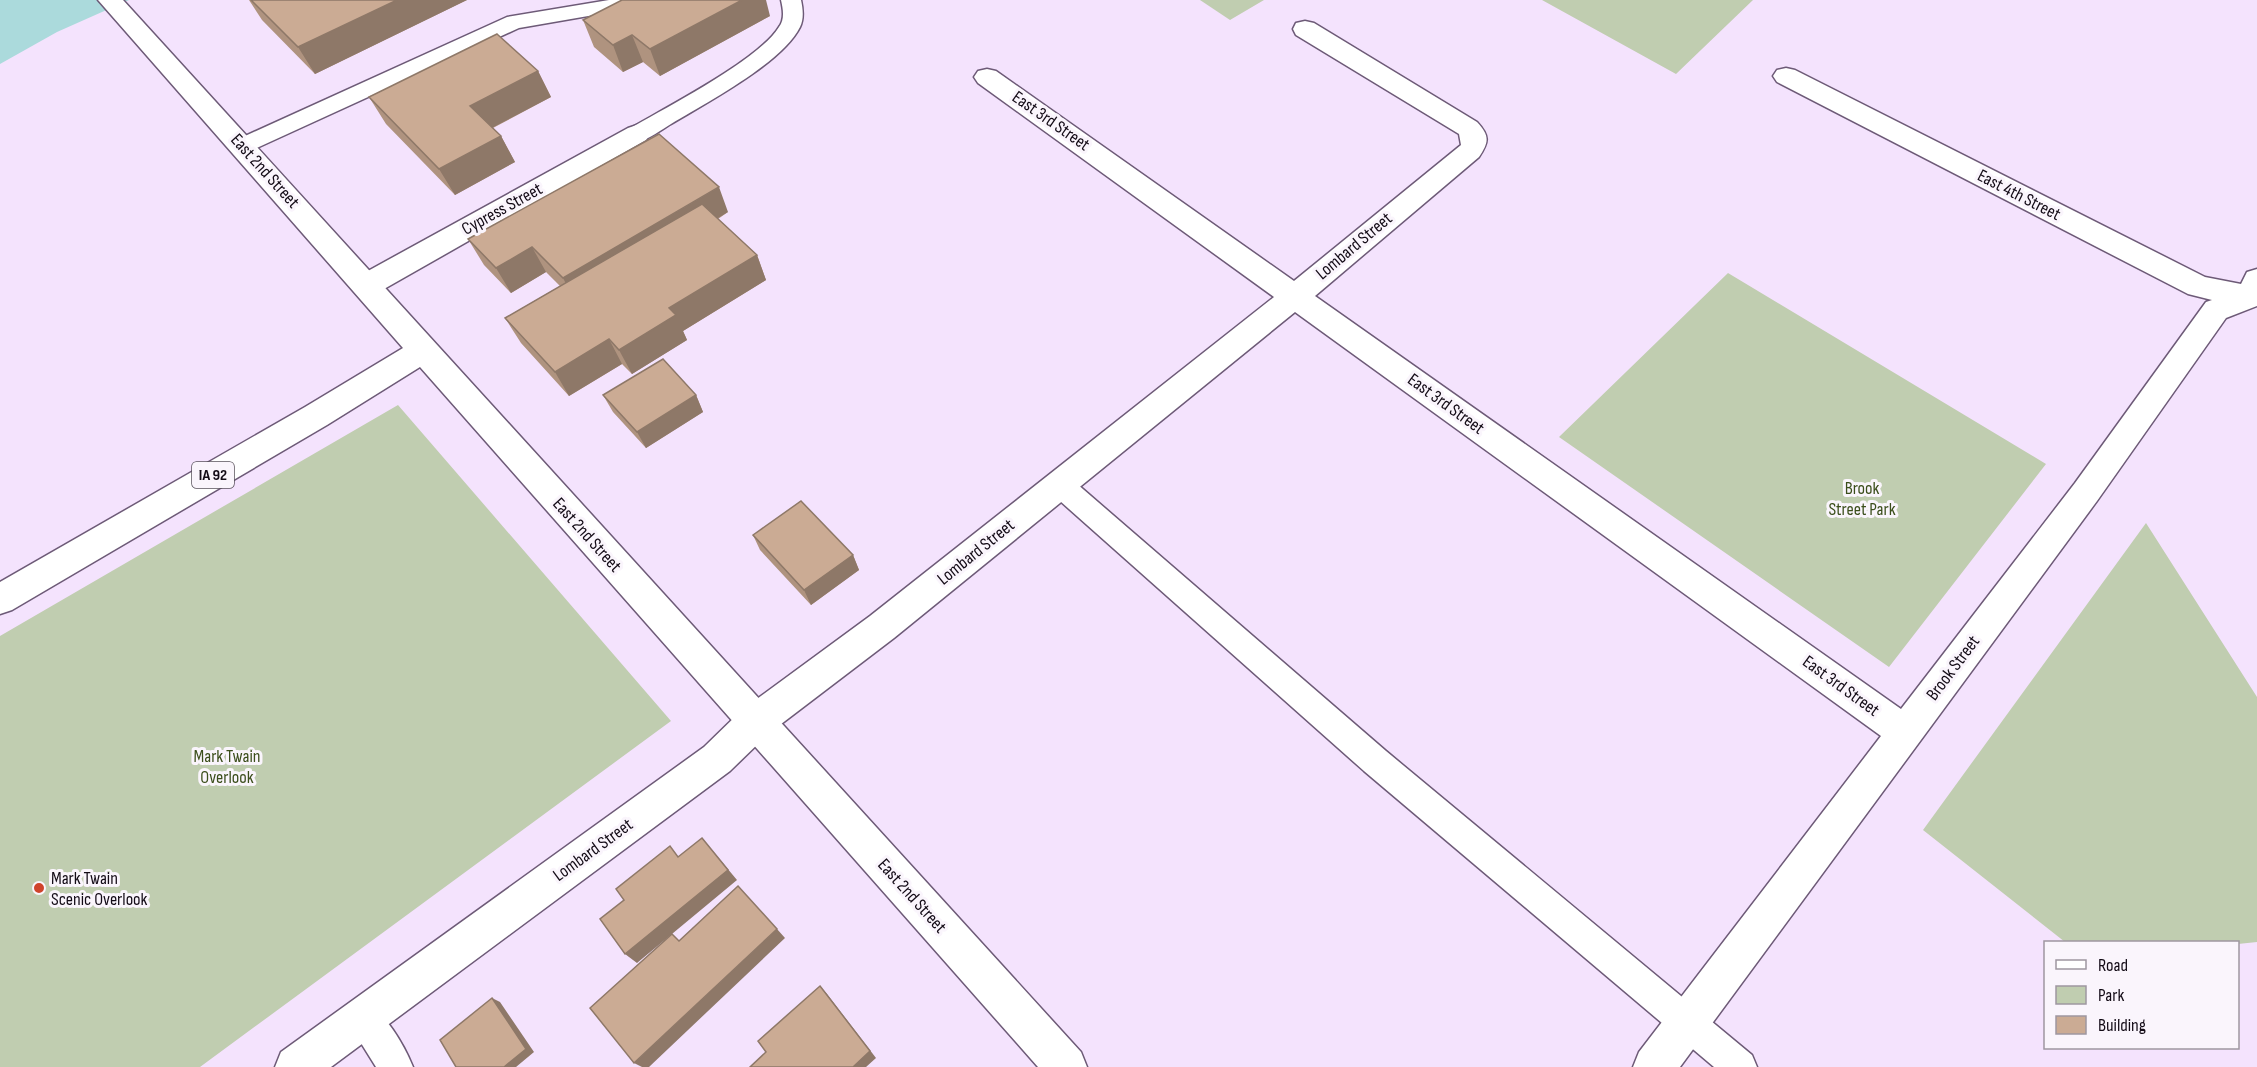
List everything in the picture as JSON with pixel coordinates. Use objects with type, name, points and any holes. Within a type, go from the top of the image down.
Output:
[{"type":"street","name":"East 2nd Street","points":[[110,0],[1066,1067]]},
{"type":"street","name":"Lombard Street","points":[[296,1067],[717,759],[755,722],[882,627],[1060,485],[1470,151],[1475,143],[1474,135],[1468,128],[1305,29]]},
{"type":"street","name":"East 3rd Street","points":[[987,76],[1904,732]]},
{"type":"street","name":"East 4th Street","points":[[1786,76],[2198,286],[2255,291]]},
{"type":"street","name":"Cypress Street","points":[[367,285],[637,134]]},
{"type":"street","name":"Brook Street","points":[[1654,1067],[2085,492],[2216,310],[2255,291]]},
{"type":"street","name":"IA 92","points":[[0,599],[316,416],[425,349]]},
{"type":"lane","points":[[242,146],[514,22],[646,0]]},
{"type":"lane","points":[[637,134],[770,51],[790,28],[794,9],[791,0]]},
{"type":"lane","points":[[1060,485],[1375,761],[1740,1067]]},
{"type":"lane","points":[[363,1019],[396,1067]]},
{"type":"green space","points":[[1200,0],[1264,0],[1230,20]]},
{"type":"green space","points":[[1542,0],[1753,0],[1676,74]]},
{"type":"green space","name":"Brook Street Park","points":[[1728,273],[2046,464],[1889,667],[1559,437]]},
{"type":"green space","name":"Mark Twain Overlook","points":[[398,405],[671,721],[200,1067],[0,1067],[0,636]]},
{"type":"green space","points":[[2146,523],[2257,697],[2257,942],[2239,944],[2239,941],[2064,941],[1923,830]]},
{"type":"shaded area","points":[[0,0],[129,0],[57,32],[0,64]]},
{"type":"building","points":[[251,0],[397,0],[298,47]]},
{"type":"building","points":[[622,0],[742,0],[650,49],[632,35],[613,45],[583,20]]},
{"type":"building","points":[[497,34],[538,71],[470,106],[501,136],[439,169],[369,97]]},
{"type":"building","points":[[659,134],[719,187],[563,278],[532,247],[496,268],[468,239]]},
{"type":"building","points":[[702,204],[757,255],[669,308],[676,315],[619,350],[609,339],[555,372],[505,318]]},
{"type":"building","points":[[663,359],[696,395],[637,432],[603,395]]},
{"type":"building","points":[[801,501],[853,555],[804,590],[753,535]]},
{"type":"building","points":[[702,838],[728,870],[625,954],[600,919],[624,900],[616,889],[670,846],[678,857]]},
{"type":"building","points":[[738,886],[777,929],[634,1063],[590,1008],[672,934],[679,941]]},
{"type":"building","points":[[820,986],[870,1051],[853,1067],[750,1067],[766,1052],[758,1041]]},
{"type":"building","points":[[492,998],[526,1049],[504,1067],[456,1067],[440,1040]]},
{"type":"place","name":"Mark Twain Scenic Overlook","points":[[39,888]]}]
